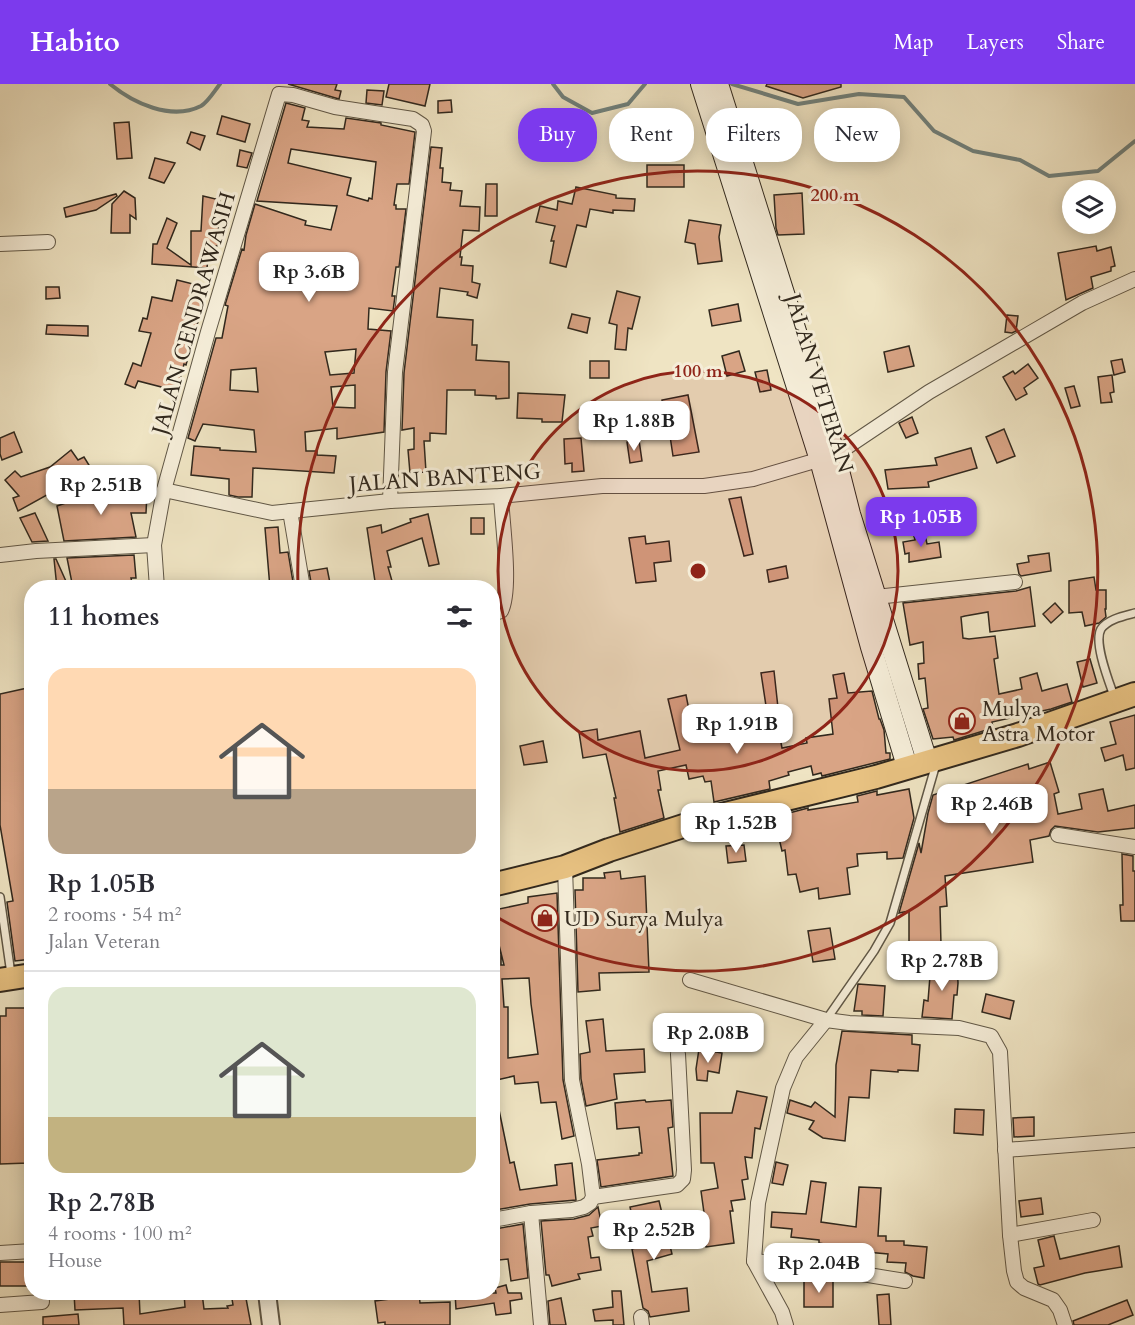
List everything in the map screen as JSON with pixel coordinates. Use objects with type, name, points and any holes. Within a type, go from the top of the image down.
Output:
[{"type":"highway","points":[[500,883],[565,867],[609,850],[705,819],[876,777],[1018,735],[1125,698]]},
{"type":"main road","name":"JALAN VETERAN","points":[[701,84],[876,597],[924,762]]},
{"type":"main road","name":"JALAN VETERAN","points":[[720,92],[827,458],[871,647],[924,762]]},
{"type":"street","name":"JALAN CENDRAWASIH","points":[[157,580],[154,545],[164,490],[208,332],[281,91]]},
{"type":"street","points":[[281,91],[334,106],[413,119],[422,124],[424,132],[395,372],[390,501]]},
{"type":"street","points":[[0,244],[48,242]]},
{"type":"street","name":"JALAN BANTENG","points":[[164,490],[272,513],[390,501],[501,496],[602,486],[704,486],[753,479],[827,458],[922,396],[1082,303],[1135,279]]},
{"type":"street","points":[[500,611],[504,604],[505,582],[501,496]]},
{"type":"street","points":[[290,511],[302,580]]},
{"type":"street","points":[[0,555],[154,545]]},
{"type":"street","points":[[876,597],[1015,582]]},
{"type":"street","points":[[1058,835],[1135,847]]},
{"type":"street","points":[[500,1219],[531,1213],[572,1210],[584,1207],[590,1203],[592,1197],[572,1080],[565,867]]},
{"type":"street","points":[[690,980],[826,1020],[959,1028],[991,1036],[1000,1052],[1010,1235],[1017,1282],[1024,1288],[1053,1300],[1060,1310],[1065,1325]]},
{"type":"street","points":[[786,1325],[782,1312],[754,1261],[758,1203],[783,1088],[796,1057],[826,1020]]},
{"type":"street","points":[[592,1197],[677,1185],[683,1179],[678,1054]]},
{"type":"street","points":[[1005,1150],[1135,1140]]},
{"type":"street","points":[[531,1213],[541,1325]]},
{"type":"street","points":[[1010,1235],[1093,1220]]},
{"type":"street","points":[[0,1253],[24,1252]]},
{"type":"street","points":[[754,1261],[832,1269],[905,1281]]},
{"type":"street","points":[[0,1305],[42,1302],[42,1300]]},
{"type":"street","points":[[268,1300],[271,1325]]},
{"type":"lane","points":[[1125,698],[1101,653],[1099,638],[1101,629],[1111,621],[1135,614]]},
{"type":"lane","points":[[826,1020],[874,951],[890,923],[924,762]]},
{"type":"lane","points":[[0,897],[15,977]]},
{"type":"building","points":[[288,84],[337,84],[335,90],[341,91],[339,99]]},
{"type":"building","points":[[389,84],[430,84],[425,106],[386,97]]},
{"type":"building","points":[[767,84],[841,84],[841,87],[803,98],[766,86]]},
{"type":"building","points":[[367,90],[384,91],[382,105],[366,103]]},
{"type":"building","points":[[451,100],[452,112],[438,113],[438,101]]},
{"type":"building","points":[[286,103],[305,108],[302,120],[309,121],[307,127],[344,129],[346,118],[381,123],[381,125],[415,132],[409,184],[397,184],[394,205],[396,209],[406,209],[399,267],[396,267],[392,296],[395,296],[393,311],[369,308],[368,329],[391,331],[386,372],[384,432],[337,439],[337,428],[305,432],[306,451],[317,451],[317,455],[336,456],[334,473],[253,468],[252,497],[238,497],[229,495],[229,479],[191,475],[194,446],[256,452],[254,430],[203,424],[195,441],[188,438],[216,338],[222,338],[228,306],[225,305],[242,249],[244,250],[255,204],[306,221],[305,225],[331,230],[337,206],[257,201]],"holes":[[[291,149],[376,162],[372,199],[369,198],[368,201],[347,195],[351,178],[288,163]],[[356,349],[354,373],[330,375],[325,352]],[[256,368],[258,392],[230,390],[231,370]],[[355,385],[355,408],[333,407],[331,387]]]},
{"type":"building","points":[[222,116],[250,124],[245,142],[217,134]]},
{"type":"building","points":[[129,122],[132,158],[117,159],[114,123]]},
{"type":"building","points":[[191,132],[205,136],[200,150],[187,143]]},
{"type":"building","points":[[431,147],[442,148],[440,168],[443,168],[442,182],[451,183],[450,190],[462,191],[460,206],[480,207],[479,231],[463,230],[460,257],[462,257],[461,265],[473,266],[472,282],[480,284],[477,298],[467,295],[468,292],[440,288],[437,317],[473,320],[472,345],[477,345],[476,360],[509,362],[509,398],[496,399],[496,396],[475,395],[475,390],[447,390],[446,434],[430,433],[430,441],[424,441],[426,472],[410,473],[408,450],[414,449],[414,428],[402,430],[404,373]]},
{"type":"building","points":[[240,150],[252,153],[247,168],[237,166]]},
{"type":"building","points":[[155,158],[175,163],[164,183],[149,178]]},
{"type":"building","points":[[647,165],[684,165],[684,187],[647,187]]},
{"type":"building","points":[[486,184],[497,184],[497,216],[485,216]]},
{"type":"building","points":[[576,187],[616,195],[616,198],[635,199],[634,211],[613,210],[613,213],[590,209],[586,227],[577,225],[566,267],[550,263],[554,241],[551,241],[555,226],[536,222],[540,206],[557,210],[558,201],[572,204]]},
{"type":"building","points":[[124,191],[135,198],[136,219],[130,215],[130,233],[111,233],[112,204]]},
{"type":"building","points":[[802,193],[804,234],[778,235],[774,195]]},
{"type":"building","points":[[116,194],[117,196],[96,210],[66,217],[64,208]]},
{"type":"building","points":[[203,196],[220,200],[218,235],[220,245],[209,248],[207,268],[152,264],[153,244],[157,244],[167,218],[177,223],[167,248],[191,265],[191,231],[201,231]]},
{"type":"building","points":[[689,220],[721,225],[719,237],[722,261],[698,264],[695,244],[685,242]]},
{"type":"building","points":[[1096,246],[1097,251],[1111,247],[1115,266],[1111,267],[1111,271],[1091,277],[1093,288],[1066,300],[1058,253]]},
{"type":"building","points":[[177,280],[205,287],[202,310],[177,391],[138,381],[135,388],[125,384],[133,363],[141,366],[151,333],[139,331],[143,318],[147,319],[152,297],[172,301]]},
{"type":"building","points":[[46,287],[59,287],[60,298],[46,299]]},
{"type":"building","points":[[617,291],[640,297],[632,329],[628,328],[626,350],[615,349],[617,325],[609,323]]},
{"type":"building","points":[[738,304],[741,321],[712,326],[709,310]]},
{"type":"building","points":[[572,314],[590,318],[587,333],[568,328]]},
{"type":"building","points":[[1007,315],[1018,316],[1016,331],[1012,333],[1005,332]]},
{"type":"building","points":[[47,325],[88,326],[88,336],[46,334]]},
{"type":"building","points":[[909,346],[914,366],[888,372],[884,352]]},
{"type":"building","points":[[739,351],[745,371],[727,376],[722,356]]},
{"type":"building","points":[[1122,359],[1125,372],[1114,375],[1111,361]]},
{"type":"building","points":[[590,361],[609,361],[609,378],[590,378]]},
{"type":"building","points":[[1028,364],[1038,378],[1024,388],[1027,394],[1016,400],[1003,377],[1013,371],[1015,374]]},
{"type":"building","points":[[767,370],[771,390],[760,392],[755,372]]},
{"type":"building","points":[[1112,375],[1114,392],[1110,393],[1112,402],[1101,403],[1098,377]]},
{"type":"building","points":[[1074,386],[1080,406],[1071,408],[1065,388]]},
{"type":"building","points":[[518,393],[565,395],[562,422],[517,418]]},
{"type":"building","points":[[688,395],[699,452],[673,456],[667,416],[664,416],[662,400]]},
{"type":"building","points":[[912,417],[918,433],[906,438],[899,423]]},
{"type":"building","points":[[1004,429],[1015,456],[997,463],[986,437]]},
{"type":"building","points":[[14,432],[22,452],[2,460],[0,438]]},
{"type":"building","points":[[581,438],[584,471],[572,472],[572,463],[565,464],[564,439]]},
{"type":"building","points":[[639,440],[642,461],[630,463],[627,442]]},
{"type":"building","points":[[971,448],[977,468],[928,482],[929,487],[888,489],[885,470],[937,465],[935,458]]},
{"type":"building","points":[[71,450],[78,460],[84,457],[92,470],[18,511],[13,498],[19,496],[5,480],[15,471],[21,477],[50,467]]},
{"type":"building","points":[[124,490],[124,492],[147,493],[146,513],[131,513],[136,537],[64,541],[57,506],[97,492]]},
{"type":"building","points":[[741,497],[753,554],[744,556],[729,499]]},
{"type":"building","points":[[35,513],[48,541],[32,542],[20,518]]},
{"type":"building","points":[[428,514],[439,564],[429,566],[422,538],[387,551],[392,580],[375,580],[367,528],[381,525],[382,533],[411,522],[410,519]]},
{"type":"building","points":[[471,518],[484,518],[484,534],[471,534]]},
{"type":"building","points":[[278,527],[280,553],[288,552],[293,580],[269,580],[265,528]]},
{"type":"building","points":[[924,530],[927,544],[939,542],[941,557],[909,562],[909,553],[905,554],[903,542],[915,540],[913,532]]},
{"type":"building","points":[[645,536],[646,544],[669,541],[671,561],[654,563],[656,581],[636,583],[629,538]]},
{"type":"building","points":[[1049,553],[1051,571],[1021,576],[1019,574],[1017,564],[1029,562],[1028,556]]},
{"type":"building","points":[[134,555],[136,578],[131,578],[131,580],[71,580],[67,558]]},
{"type":"building","points":[[54,559],[65,580],[56,580]]},
{"type":"building","points":[[786,566],[788,578],[769,582],[767,570]]},
{"type":"building","points":[[327,568],[329,580],[311,580],[309,571]]},
{"type":"building","points":[[1094,577],[1096,590],[1106,590],[1106,617],[1099,623],[1085,626],[1082,612],[1069,613],[1069,581]]},
{"type":"building","points":[[1030,587],[1035,626],[990,632],[988,612],[961,617],[963,638],[995,636],[998,658],[994,659],[999,694],[1022,689],[1020,678],[1037,673],[1042,691],[1067,684],[1072,702],[992,722],[993,728],[954,740],[953,737],[933,739],[923,709],[928,708],[925,678],[919,679],[918,664],[924,663],[923,642],[910,645],[903,603],[1016,591]]},
{"type":"building","points":[[1055,603],[1063,612],[1051,623],[1043,614]]},
{"type":"building","points":[[1090,659],[1097,683],[1083,687],[1077,662]]},
{"type":"building","points":[[774,671],[779,717],[768,719],[761,673]]},
{"type":"building","points":[[844,673],[848,693],[872,691],[884,730],[886,753],[890,753],[890,759],[822,776],[821,773],[813,775],[811,766],[788,772],[789,775],[769,781],[770,789],[714,802],[711,781],[705,782],[703,776],[689,779],[686,765],[658,771],[661,790],[658,790],[664,818],[620,832],[614,798],[616,798],[606,754],[583,758],[579,732],[597,729],[598,740],[640,731],[645,758],[680,750],[668,699],[686,695],[694,735],[777,721],[782,748],[807,743],[806,738],[833,734],[829,699],[837,698],[833,675]]},
{"type":"building","points":[[24,689],[24,960],[15,961],[7,902],[13,901],[0,825],[0,694]]},
{"type":"building","points":[[1135,715],[1135,768],[1126,770],[1123,755],[1105,761],[1101,748],[1116,744],[1110,722]]},
{"type":"building","points":[[543,741],[547,762],[524,765],[520,746]]},
{"type":"building","points":[[1050,762],[1059,792],[1054,794],[1058,814],[1082,809],[1079,794],[1103,789],[1108,811],[1135,805],[1135,828],[1098,832],[1055,826],[1049,836],[1030,840],[1033,862],[945,876],[947,906],[940,907],[941,944],[909,945],[909,911],[899,913],[919,843],[921,853],[933,795],[1028,764],[1029,769]]},
{"type":"building","points":[[909,789],[914,818],[903,858],[887,859],[887,852],[857,854],[858,866],[847,868],[850,894],[819,899],[818,888],[800,892],[796,874],[788,875],[785,850],[782,851],[774,817],[808,808],[808,810],[858,802],[857,796],[877,791],[877,795]]},
{"type":"building","points":[[744,845],[746,861],[728,863],[726,846]]},
{"type":"building","points":[[1122,854],[1133,856],[1135,921],[1121,921]]},
{"type":"building","points":[[620,871],[621,879],[645,876],[649,972],[599,973],[600,990],[578,992],[575,890],[583,890],[583,878],[605,878],[604,873]]},
{"type":"building","points":[[557,893],[563,1080],[574,1136],[562,1139],[556,1102],[541,1103],[538,1082],[515,1084],[514,1076],[500,1079],[500,909],[528,903],[528,897]],"holes":[[[529,978],[538,1054],[508,1058],[508,1007],[504,1007],[502,979]]]},
{"type":"building","points":[[830,928],[835,959],[813,962],[808,931]]},
{"type":"building","points":[[957,961],[957,995],[954,995],[952,1019],[922,1017],[924,1000],[928,1001],[930,976],[938,976],[937,962]]},
{"type":"building","points":[[858,984],[885,986],[883,1016],[862,1015],[862,1011],[854,1011]]},
{"type":"building","points":[[986,994],[1014,1001],[1010,1019],[982,1012]]},
{"type":"building","points":[[6,1008],[24,1008],[24,1163],[0,1164],[0,1016],[6,1016]]},
{"type":"building","points":[[603,1019],[606,1051],[644,1049],[645,1072],[614,1074],[617,1099],[586,1106],[581,1079],[580,1054],[590,1052],[586,1021]]},
{"type":"building","points":[[842,1031],[912,1035],[912,1044],[920,1045],[918,1071],[871,1070],[869,1098],[849,1097],[845,1141],[823,1138],[809,1129],[814,1121],[787,1113],[790,1100],[811,1107],[815,1102],[835,1117],[836,1065]]},
{"type":"building","points":[[699,1049],[722,1053],[719,1073],[708,1071],[707,1081],[697,1080]]},
{"type":"building","points":[[737,1091],[767,1097],[760,1129],[755,1128],[752,1158],[745,1157],[748,1179],[742,1180],[745,1199],[731,1201],[734,1243],[706,1247],[701,1191],[718,1188],[714,1163],[701,1163],[700,1113],[732,1113]]},
{"type":"building","points":[[645,1100],[646,1102],[671,1100],[673,1127],[668,1128],[673,1176],[601,1187],[597,1160],[642,1153],[639,1127],[617,1129],[615,1103]]},
{"type":"building","points":[[955,1109],[984,1110],[983,1135],[954,1133]]},
{"type":"building","points":[[500,1115],[510,1163],[514,1162],[520,1190],[557,1185],[555,1165],[572,1163],[576,1200],[500,1209]]},
{"type":"building","points":[[1034,1117],[1034,1136],[1014,1137],[1013,1118]]},
{"type":"building","points":[[776,1162],[788,1165],[783,1185],[772,1183]]},
{"type":"building","points":[[811,1181],[826,1183],[821,1222],[856,1227],[859,1187],[881,1188],[878,1236],[886,1236],[886,1241],[904,1241],[904,1245],[927,1247],[924,1278],[905,1272],[906,1263],[887,1262],[888,1254],[819,1243],[819,1240],[791,1237],[792,1229],[771,1227],[772,1212],[806,1214]]},
{"type":"building","points":[[1041,1198],[1043,1214],[1021,1217],[1019,1201]]},
{"type":"building","points":[[659,1201],[672,1254],[647,1261],[652,1292],[687,1288],[689,1311],[650,1317],[648,1311],[643,1308],[632,1249],[639,1247],[630,1207]]},
{"type":"building","points":[[598,1207],[602,1226],[591,1228],[593,1236],[588,1237],[591,1258],[599,1257],[601,1270],[578,1274],[580,1279],[552,1286],[549,1275],[546,1275],[541,1221],[574,1219],[589,1215]]},
{"type":"building","points":[[523,1224],[528,1278],[511,1281],[508,1259],[500,1260],[500,1228]]},
{"type":"building","points":[[1054,1236],[1060,1259],[1119,1246],[1122,1267],[1085,1273],[1040,1285],[1034,1268],[1044,1266],[1038,1240]]},
{"type":"building","points":[[0,1262],[24,1262],[24,1286],[0,1286]]},
{"type":"building","points":[[804,1281],[833,1281],[833,1307],[804,1307]]},
{"type":"building","points":[[506,1285],[508,1293],[521,1293],[522,1299],[510,1301],[511,1313],[496,1315],[494,1303],[456,1309],[455,1300],[500,1300],[500,1287]]},
{"type":"building","points":[[612,1291],[621,1291],[624,1325],[613,1325],[613,1320],[595,1321],[593,1310],[613,1307]]},
{"type":"building","points":[[889,1294],[891,1325],[879,1325],[877,1295]]},
{"type":"building","points":[[561,1298],[566,1325],[550,1325],[548,1301]]},
{"type":"building","points":[[74,1300],[139,1300],[140,1314],[185,1307],[184,1300],[203,1300],[204,1309],[228,1308],[227,1306],[233,1305],[232,1300],[246,1300],[251,1325],[124,1325],[123,1308],[75,1310]]},
{"type":"building","points":[[1127,1300],[1133,1315],[1108,1325],[1074,1325],[1073,1321]]},
{"type":"building","points":[[375,1301],[450,1302],[450,1325],[385,1325],[385,1322],[378,1323]]},
{"type":"building","points":[[78,1314],[79,1325],[43,1325],[43,1317]]},
{"type":"waterway","points":[[110,84],[141,103],[153,108],[177,112],[201,106],[220,84]]},
{"type":"waterway","points":[[553,84],[563,97],[592,113],[628,104],[645,84]]},
{"type":"waterway","points":[[732,84],[798,104],[859,94],[904,97],[934,131],[973,151],[1020,160],[1049,176],[1098,171],[1135,141]]},
{"type":"place","name":"Mulya Astra Motor","points":[[962,721]]},
{"type":"place","name":"UD Surya Mulya","points":[[545,918]]}]
